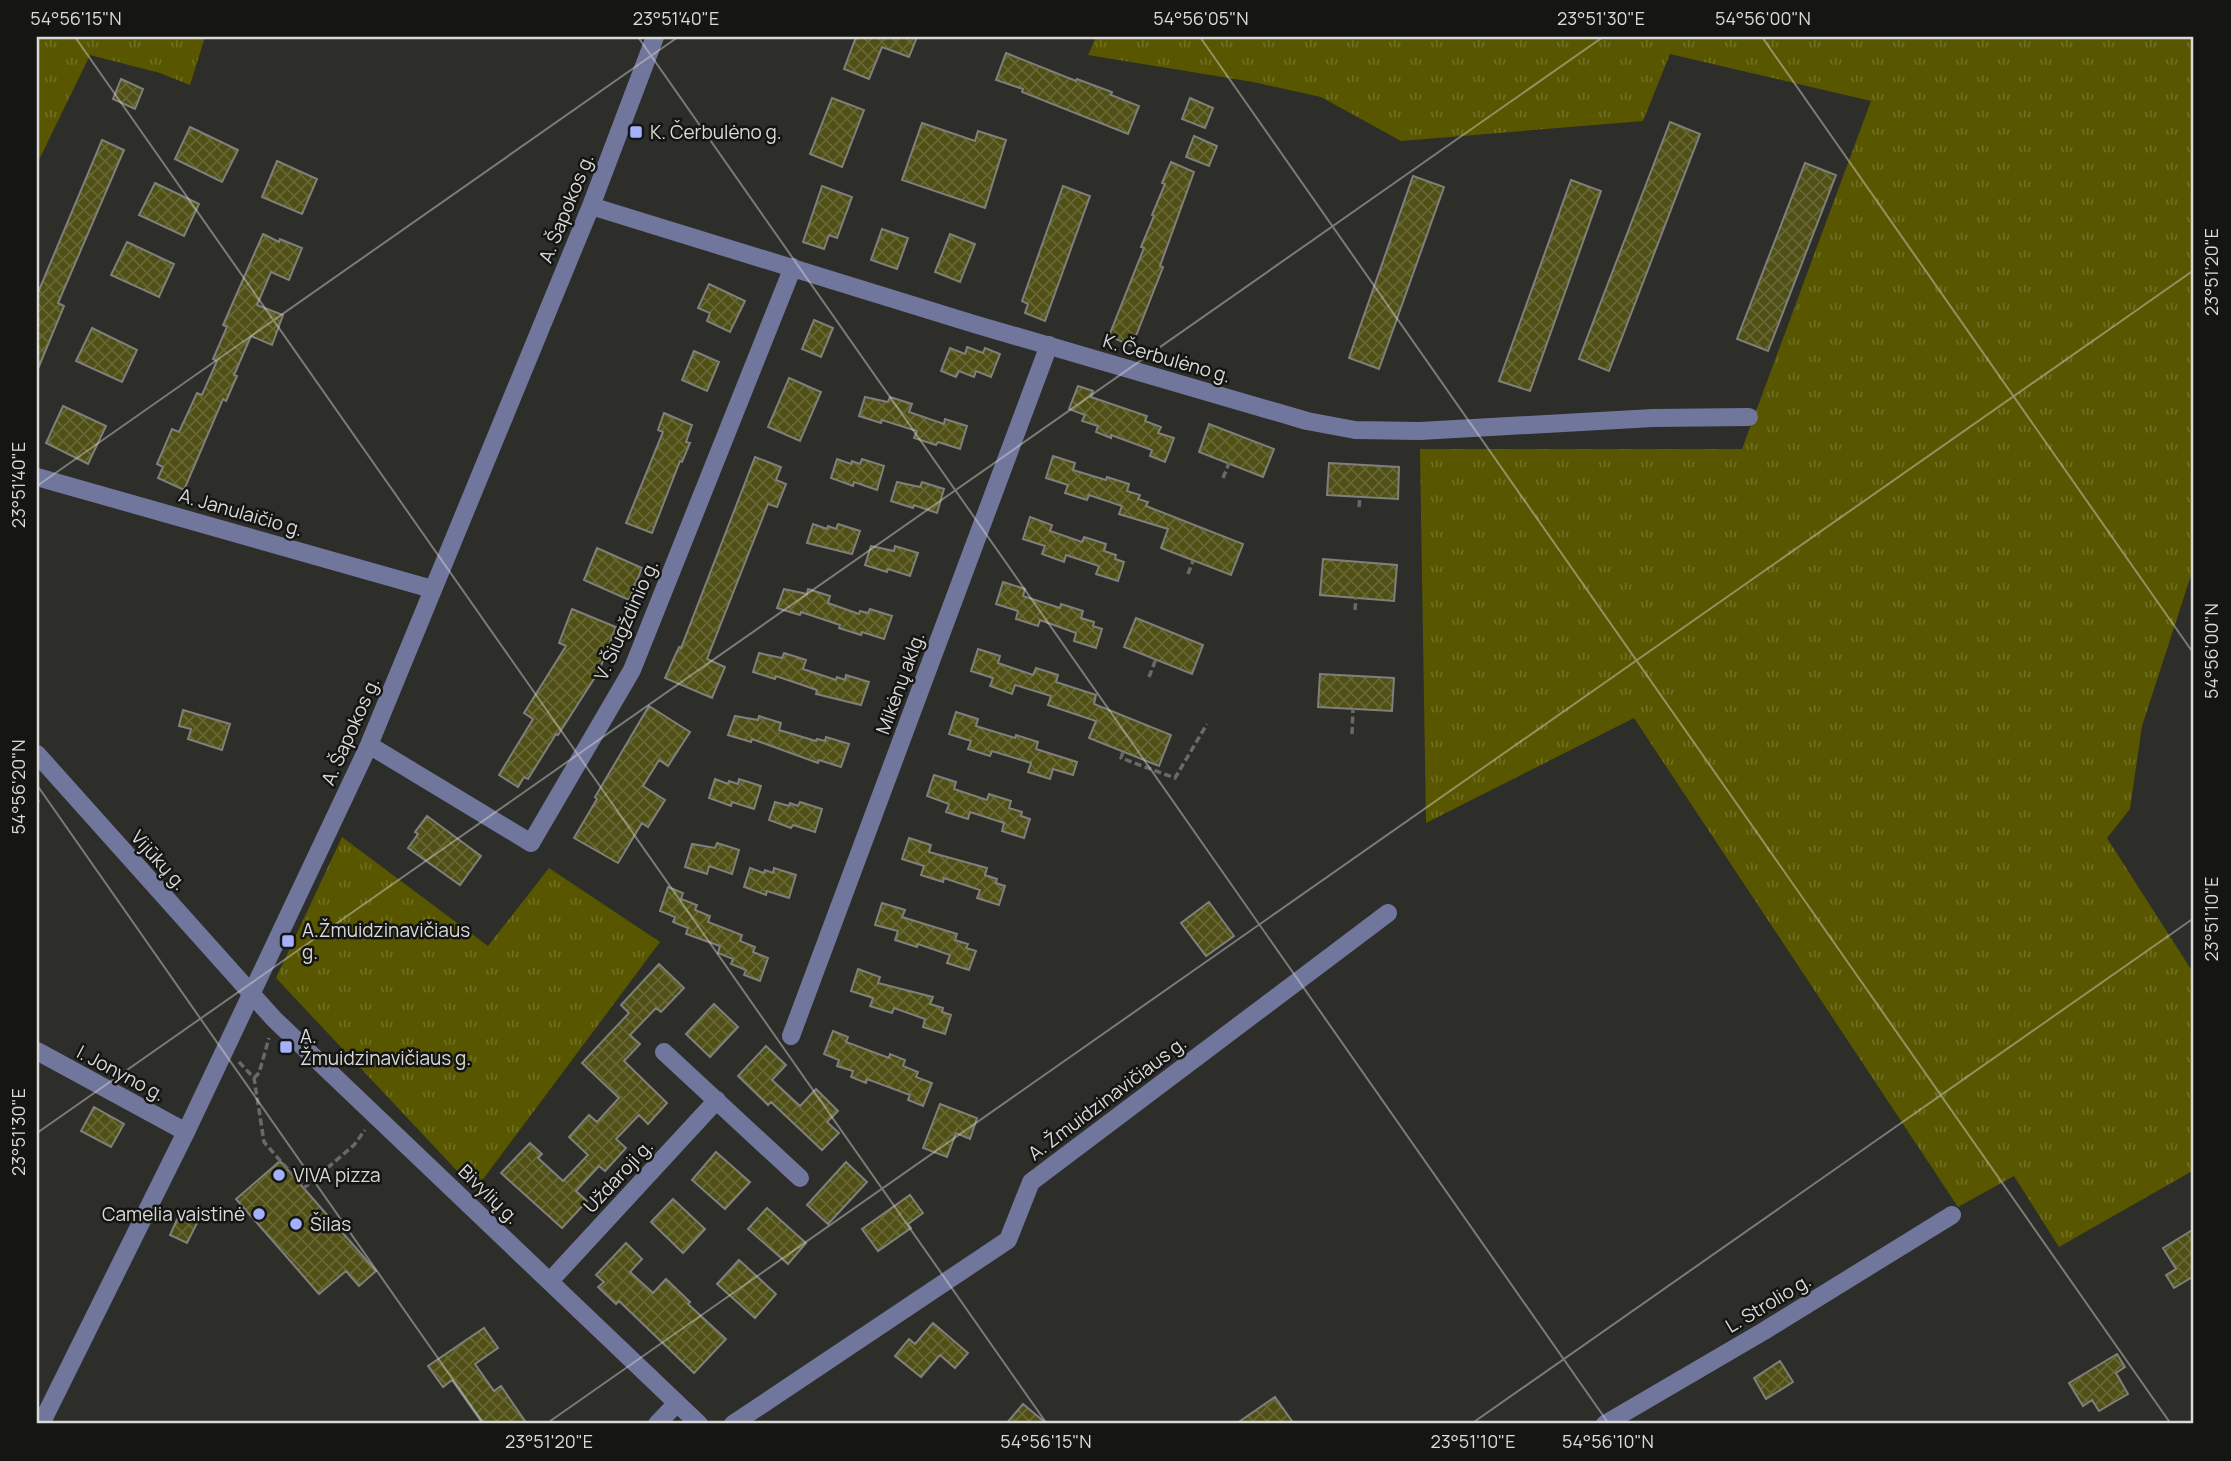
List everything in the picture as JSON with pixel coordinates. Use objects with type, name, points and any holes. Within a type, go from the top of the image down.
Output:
[{"type":"street","name":"A. Šapokos g.","points":[[41,1424],[186,1132],[369,746],[591,206],[655,37]]},
{"type":"street","name":"K. Čerbulėno g.","points":[[591,206],[974,324],[1307,421],[1354,430],[1420,431],[1653,418],[1749,417]]},
{"type":"street","name":"V. Šiugždinio g.","points":[[369,746],[531,843],[632,670],[793,267]]},
{"type":"street","name":"Mikėnų aklg.","points":[[791,1036],[1049,345]]},
{"type":"street","name":"A. Janulaičio g.","points":[[37,477],[432,589]]},
{"type":"street","name":"Vijūkų g.","points":[[37,754],[250,994]]},
{"type":"street","name":"A. Žmuidzinavičiaus g.","points":[[733,1424],[1008,1240],[1031,1182],[1388,913]]},
{"type":"street","name":"Bivylių g.","points":[[250,994],[699,1424]]},
{"type":"street","name":"I. Jonyno g.","points":[[37,1051],[186,1132]]},
{"type":"street","points":[[664,1052],[800,1178]]},
{"type":"street","name":"Uždaroji g.","points":[[550,1281],[717,1100]]},
{"type":"street","name":"L. Strolio g.","points":[[1605,1424],[1764,1331],[1952,1215]]},
{"type":"street","points":[[657,1424],[677,1403]]},
{"type":"path","points":[[1223,478],[1229,463]]},
{"type":"path","points":[[1359,507],[1360,497]]},
{"type":"path","points":[[1188,574],[1194,561]]},
{"type":"path","points":[[1355,610],[1356,597]]},
{"type":"path","points":[[1149,677],[1156,659]]},
{"type":"path","points":[[1352,734],[1353,709]]},
{"type":"path","points":[[1123,752],[1121,758],[1175,778],[1207,724]]},
{"type":"path","points":[[254,1079],[259,1073],[274,1019]]},
{"type":"path","points":[[223,1051],[233,1056],[254,1079],[264,1142],[304,1188],[354,1145],[376,1115]]},
{"type":"green space","points":[[37,37],[205,37],[190,85],[160,73],[90,55],[37,164]]},
{"type":"green space","points":[[1096,37],[2194,37],[2194,566],[2142,726],[2130,809],[2107,838],[2194,974],[2194,1170],[2059,1247],[2014,1176],[1958,1207],[1634,718],[1426,823],[1420,449],[1742,449],[1871,101],[1670,54],[1643,121],[1401,141],[1321,97],[1253,82],[1088,55]]},
{"type":"green space","points":[[342,837],[488,946],[549,868],[660,942],[475,1190],[276,978]]},
{"type":"building","points":[[856,37],[917,37],[909,57],[882,47],[869,79],[844,69]]},
{"type":"building","points":[[1006,53],[1076,81],[1077,79],[1112,92],[1111,95],[1139,106],[1128,134],[996,80]]},
{"type":"building","points":[[121,79],[143,89],[135,109],[113,99]]},
{"type":"building","points":[[832,98],[864,110],[842,167],[810,154]]},
{"type":"building","points":[[1190,98],[1213,108],[1205,128],[1182,119]]},
{"type":"building","points":[[1670,122],[1700,134],[1609,371],[1579,359]]},
{"type":"building","points":[[922,123],[975,141],[978,131],[1006,140],[985,208],[902,180]]},
{"type":"building","points":[[190,127],[238,150],[222,182],[175,159]]},
{"type":"building","points":[[1194,136],[1217,146],[1209,166],[1186,157]]},
{"type":"building","points":[[102,140],[124,150],[58,303],[64,306],[37,371],[37,295]]},
{"type":"building","points":[[277,161],[317,179],[302,214],[262,197]]},
{"type":"building","points":[[1171,162],[1194,172],[1160,266],[1163,267],[1132,346],[1109,336],[1144,248],[1141,247]]},
{"type":"building","points":[[1805,163],[1836,175],[1768,351],[1737,339]]},
{"type":"building","points":[[1413,176],[1444,187],[1379,369],[1349,358]]},
{"type":"building","points":[[1571,180],[1601,191],[1530,391],[1499,381]]},
{"type":"building","points":[[155,183],[199,204],[184,236],[139,215]]},
{"type":"building","points":[[822,186],[852,197],[837,238],[829,235],[824,249],[803,242]]},
{"type":"building","points":[[1063,186],[1090,196],[1045,321],[1025,313],[1028,304],[1022,301]]},
{"type":"building","points":[[882,229],[908,238],[897,269],[871,260]]},
{"type":"building","points":[[263,234],[279,242],[280,239],[302,248],[289,280],[271,272],[257,305],[283,315],[272,345],[251,336],[234,375],[237,376],[226,401],[223,399],[184,490],[158,478],[163,467],[157,464],[172,429],[179,432],[197,393],[202,395],[217,361],[213,359],[227,327],[223,325]]},
{"type":"building","points":[[950,234],[975,244],[960,282],[935,272]]},
{"type":"building","points":[[127,242],[174,264],[159,297],[111,275]]},
{"type":"building","points":[[709,284],[745,301],[730,332],[707,321],[710,313],[698,308]]},
{"type":"building","points":[[814,320],[833,328],[821,357],[802,349]]},
{"type":"building","points":[[92,328],[137,350],[122,382],[76,361]]},
{"type":"building","points":[[967,347],[983,353],[985,348],[1000,354],[991,377],[976,371],[974,377],[959,371],[956,377],[941,371],[950,348],[965,354]]},
{"type":"building","points":[[694,351],[719,362],[707,391],[682,380]]},
{"type":"building","points":[[789,378],[821,392],[800,441],[768,427]]},
{"type":"building","points":[[1078,386],[1093,391],[1091,397],[1147,416],[1145,421],[1161,427],[1158,433],[1174,438],[1165,462],[1150,456],[1152,450],[1096,432],[1098,426],[1082,421],[1085,415],[1069,409]]},
{"type":"building","points":[[865,397],[888,402],[890,397],[912,404],[909,412],[944,424],[945,419],[967,426],[960,449],[914,438],[917,431],[859,416]]},
{"type":"building","points":[[63,406],[106,426],[88,464],[46,443]]},
{"type":"building","points":[[664,413],[692,425],[686,442],[690,443],[682,462],[680,461],[652,533],[626,523],[663,432],[658,430]]},
{"type":"building","points":[[1209,424],[1274,449],[1263,477],[1199,452]]},
{"type":"building","points":[[1053,456],[1075,463],[1073,470],[1129,484],[1127,491],[1140,495],[1138,499],[1148,502],[1146,506],[1243,544],[1231,575],[1161,548],[1168,529],[1119,514],[1122,506],[1089,495],[1087,500],[1065,493],[1068,485],[1046,478]]},
{"type":"building","points":[[755,457],[781,467],[776,480],[786,484],[777,507],[768,504],[707,659],[725,667],[712,698],[665,678],[679,647],[681,648]]},
{"type":"building","points":[[837,459],[860,464],[862,459],[884,466],[877,490],[854,482],[853,486],[831,478]]},
{"type":"building","points":[[1329,463],[1399,467],[1398,499],[1327,495]]},
{"type":"building","points":[[897,482],[920,487],[922,482],[944,489],[937,513],[891,501]]},
{"type":"building","points":[[1030,517],[1052,525],[1050,531],[1082,542],[1084,537],[1106,544],[1104,551],[1116,555],[1115,559],[1124,562],[1118,581],[1096,574],[1099,566],[1066,555],[1064,562],[1042,554],[1045,546],[1023,539]]},
{"type":"building","points":[[813,524],[836,529],[838,524],[860,531],[852,554],[807,543]]},
{"type":"building","points":[[871,546],[894,551],[895,546],[918,553],[910,576],[865,565]]},
{"type":"building","points":[[597,548],[642,568],[629,600],[584,580]]},
{"type":"building","points":[[1323,559],[1397,565],[1394,601],[1320,595]]},
{"type":"building","points":[[1003,582],[1025,589],[1023,596],[1060,608],[1061,604],[1083,611],[1081,618],[1094,622],[1093,626],[1102,629],[1096,648],[1074,641],[1076,633],[1040,620],[1038,626],[1016,619],[1018,611],[996,604]]},
{"type":"building","points":[[784,589],[807,594],[808,589],[830,596],[828,603],[859,614],[860,611],[868,613],[870,609],[892,616],[884,639],[839,628],[840,625],[801,612],[800,615],[777,608]]},
{"type":"building","points":[[572,609],[616,627],[599,671],[528,779],[524,777],[518,787],[499,775],[533,719],[524,713],[566,646],[559,643]]},
{"type":"building","points":[[1136,618],[1203,645],[1192,674],[1124,647]]},
{"type":"building","points":[[978,649],[1000,656],[998,663],[1033,675],[1036,668],[1058,675],[1056,682],[1096,695],[1094,704],[1171,735],[1159,766],[1089,738],[1096,721],[1048,705],[1051,696],[1015,685],[1012,694],[990,686],[993,678],[971,671]]},
{"type":"building","points":[[759,653],[782,658],[784,653],[806,660],[803,669],[836,680],[837,677],[845,680],[846,675],[869,682],[861,705],[816,694],[817,690],[776,676],[775,679],[753,672]]},
{"type":"building","points":[[1320,674],[1394,678],[1392,711],[1318,707]]},
{"type":"building","points":[[649,706],[690,732],[668,766],[659,760],[643,786],[665,800],[648,827],[642,823],[618,863],[574,838]]},
{"type":"building","points":[[183,710],[230,724],[222,750],[188,739],[191,729],[179,726]]},
{"type":"building","points":[[956,712],[978,719],[976,726],[1038,742],[1036,749],[1077,762],[1073,775],[1053,769],[1050,779],[1028,772],[1031,763],[992,751],[990,756],[968,749],[971,741],[949,734]]},
{"type":"building","points":[[735,716],[758,720],[759,716],[781,723],[779,730],[816,741],[825,741],[826,737],[849,744],[841,767],[819,760],[818,763],[752,739],[751,742],[728,735]]},
{"type":"building","points":[[934,775],[956,782],[954,789],[987,800],[989,794],[1011,801],[1009,808],[1022,812],[1021,816],[1030,819],[1024,838],[1002,831],[1004,823],[970,812],[968,819],[946,812],[949,804],[927,796]]},
{"type":"building","points":[[715,779],[728,784],[729,781],[738,784],[739,779],[761,786],[754,809],[732,802],[731,806],[709,798]]},
{"type":"building","points":[[775,802],[798,806],[800,802],[822,809],[815,832],[793,825],[791,828],[769,820]]},
{"type":"building","points":[[427,816],[481,856],[460,885],[408,848],[418,834],[415,832]]},
{"type":"building","points":[[909,838],[931,845],[929,852],[987,868],[985,875],[997,879],[996,883],[1005,886],[999,905],[977,898],[980,890],[944,878],[943,882],[921,875],[924,866],[902,859]]},
{"type":"building","points":[[717,843],[739,850],[732,874],[709,866],[707,874],[685,867],[692,844],[715,848]]},
{"type":"building","points":[[750,868],[773,873],[774,868],[796,875],[789,898],[767,891],[766,895],[744,887]]},
{"type":"building","points":[[668,887],[683,893],[681,899],[697,905],[695,910],[710,916],[708,922],[742,935],[740,941],[755,947],[753,952],[768,958],[760,981],[744,975],[746,970],[731,964],[733,959],[718,953],[720,946],[686,934],[688,928],[673,922],[675,917],[660,911]]},
{"type":"building","points":[[1209,902],[1234,936],[1206,956],[1181,923]]},
{"type":"building","points":[[882,903],[905,910],[902,917],[957,934],[955,940],[968,944],[966,948],[976,951],[969,970],[947,963],[950,955],[918,944],[917,947],[895,940],[898,931],[875,925]]},
{"type":"building","points":[[659,964],[684,988],[661,1012],[656,1008],[630,1035],[640,1044],[624,1061],[667,1103],[648,1124],[639,1115],[616,1139],[626,1148],[605,1171],[599,1166],[576,1191],[587,1201],[562,1228],[501,1173],[530,1143],[542,1154],[538,1158],[563,1181],[588,1155],[569,1137],[589,1115],[597,1122],[619,1098],[582,1063],[629,1013],[621,1005]]},
{"type":"building","points":[[858,969],[880,977],[878,983],[933,997],[930,1004],[943,1008],[942,1012],[951,1015],[945,1034],[923,1027],[925,1019],[894,1008],[892,1013],[870,1006],[873,998],[851,991]]},
{"type":"building","points":[[714,1004],[738,1027],[710,1057],[686,1034]]},
{"type":"building","points":[[833,1031],[848,1037],[846,1042],[889,1058],[890,1054],[905,1060],[903,1066],[918,1072],[916,1077],[932,1083],[923,1106],[908,1100],[910,1095],[867,1079],[866,1083],[851,1077],[853,1071],[837,1066],[839,1060],[824,1054]]},
{"type":"building","points":[[766,1046],[786,1065],[772,1080],[800,1106],[816,1089],[838,1111],[827,1122],[839,1133],[822,1150],[771,1102],[768,1105],[738,1076]]},
{"type":"building","points":[[940,1104],[977,1118],[970,1139],[956,1133],[947,1157],[923,1148]]},
{"type":"building","points":[[94,1107],[124,1124],[111,1147],[81,1131]]},
{"type":"building","points":[[716,1152],[750,1182],[725,1209],[692,1180]]},
{"type":"building","name":"Šilas","points":[[280,1161],[376,1271],[359,1286],[346,1271],[319,1294],[236,1199]]},
{"type":"building","points":[[846,1162],[867,1182],[828,1224],[807,1205]]},
{"type":"building","points":[[910,1195],[923,1213],[908,1224],[911,1228],[878,1251],[862,1229]]},
{"type":"building","points":[[673,1199],[705,1229],[683,1253],[651,1222]]},
{"type":"building","points":[[767,1208],[806,1243],[788,1264],[748,1229]]},
{"type":"building","points":[[180,1213],[198,1221],[187,1243],[170,1235]]},
{"type":"building","points":[[2194,1229],[2194,1276],[2174,1288],[2166,1275],[2176,1269],[2163,1248]]},
{"type":"building","points":[[626,1243],[642,1259],[630,1272],[653,1293],[666,1279],[690,1302],[688,1304],[726,1339],[694,1373],[619,1301],[616,1304],[598,1287],[604,1282],[596,1275]]},
{"type":"building","points":[[739,1260],[776,1294],[755,1318],[717,1284]]},
{"type":"building","points":[[933,1323],[968,1353],[955,1368],[940,1355],[921,1377],[895,1356],[909,1339],[915,1344]]},
{"type":"building","points":[[484,1328],[498,1348],[475,1364],[494,1391],[501,1386],[527,1424],[483,1424],[452,1380],[443,1387],[428,1366]]},
{"type":"building","points":[[2117,1354],[2125,1367],[2116,1373],[2128,1394],[2099,1411],[2092,1400],[2083,1406],[2069,1383]]},
{"type":"building","points":[[1780,1361],[1793,1382],[1766,1399],[1754,1378]]},
{"type":"building","points":[[1275,1397],[1294,1424],[1236,1424]]},
{"type":"building","points":[[1023,1404],[1047,1424],[1006,1424]]},
{"type":"place","name":"K. Čerbulėno g.","points":[[636,132]]},
{"type":"place","name":"A.Žmuidzinavičiaus g.","points":[[288,941]]},
{"type":"place","name":"A. Žmuidzinavičiaus g.","points":[[286,1047]]},
{"type":"place","name":"VIVA pizza","points":[[279,1175]]},
{"type":"place","name":"Camelia vaistinė","points":[[259,1214]]},
{"type":"place","name":"Šilas","points":[[296,1224]]}]
